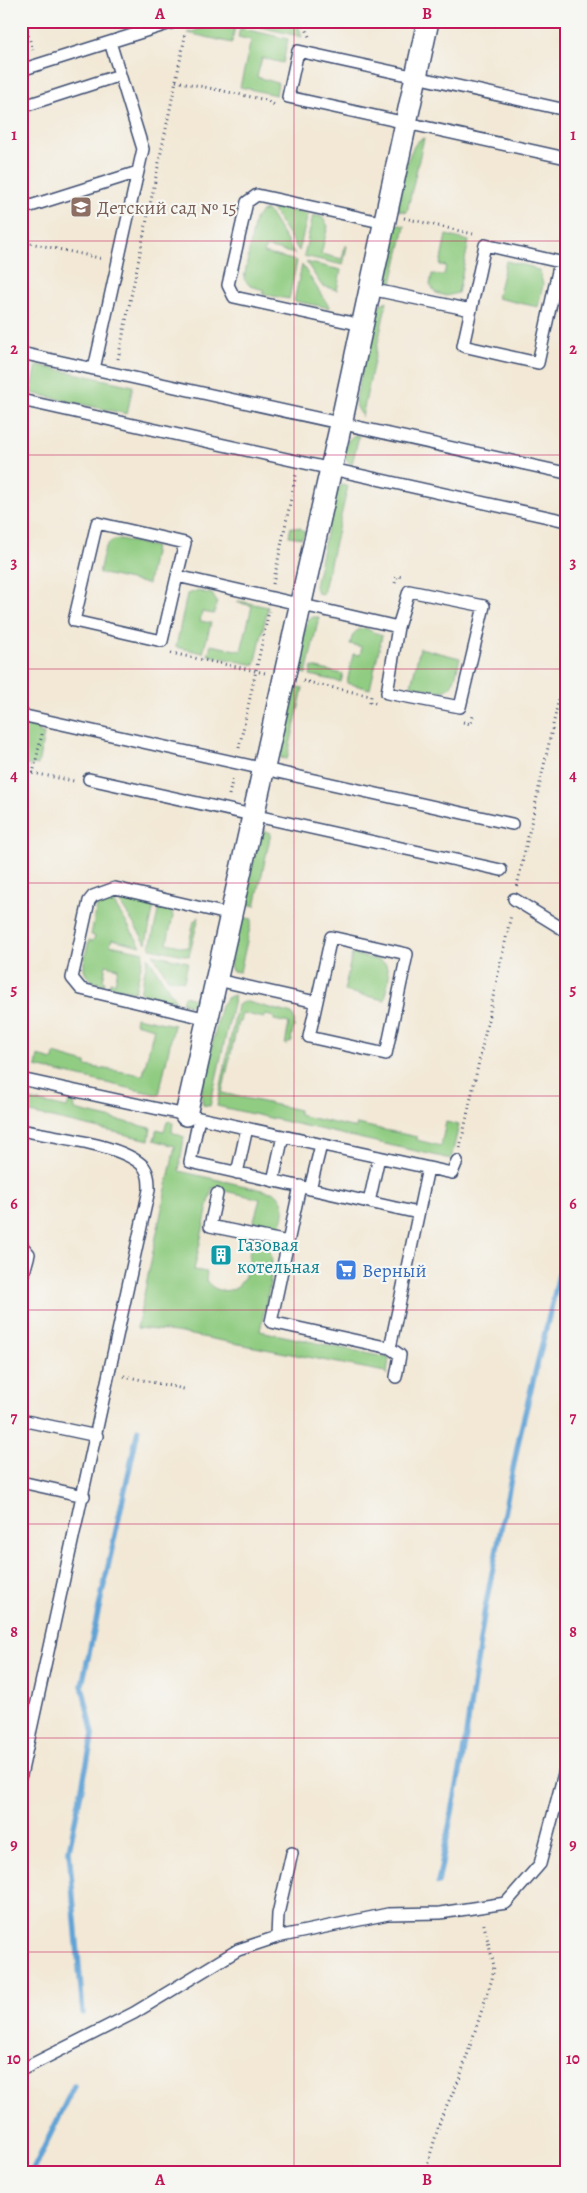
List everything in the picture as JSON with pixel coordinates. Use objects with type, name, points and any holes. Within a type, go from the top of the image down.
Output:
[{"type":"street","points":[[193,1117],[216,980],[341,424],[428,21]]},
{"type":"lane","points":[[21,70],[177,21]]},
{"type":"lane","points":[[94,369],[143,149],[110,42]]},
{"type":"lane","points":[[566,110],[298,52],[288,97],[566,158]]},
{"type":"lane","points":[[21,107],[120,75]]},
{"type":"lane","points":[[21,209],[138,172]]},
{"type":"lane","points":[[362,326],[234,297],[228,285],[230,276],[247,202],[257,195],[386,218]]},
{"type":"lane","points":[[485,245],[560,262],[538,363],[463,346],[471,310],[485,245]]},
{"type":"lane","points":[[370,289],[471,310]]},
{"type":"lane","points":[[21,353],[566,473]]},
{"type":"lane","points":[[21,400],[566,521]]},
{"type":"lane","points":[[97,523],[185,542],[177,576],[162,641],[74,622],[97,523]]},
{"type":"lane","points":[[177,576],[398,627]]},
{"type":"lane","points":[[409,591],[484,606],[460,707],[386,693],[398,627],[409,591]]},
{"type":"lane","points":[[21,715],[512,824]]},
{"type":"lane","points":[[89,779],[501,870]]},
{"type":"lane","points":[[208,1019],[81,989],[72,978],[88,901],[93,896],[115,888],[232,914]]},
{"type":"lane","points":[[514,899],[566,931]]},
{"type":"lane","points":[[331,937],[407,954],[386,1054],[309,1037],[316,1002],[331,937]]},
{"type":"lane","points":[[216,980],[316,1002]]},
{"type":"lane","points":[[21,1079],[452,1173],[457,1161]]},
{"type":"lane","points":[[193,1117],[190,1162],[418,1213]]},
{"type":"lane","points":[[237,1173],[247,1128]]},
{"type":"lane","points":[[21,1130],[121,1151],[144,1168],[148,1175],[149,1190],[84,1496],[21,1775]]},
{"type":"lane","points":[[273,1180],[283,1136]]},
{"type":"lane","points":[[321,1145],[305,1187],[288,1242],[271,1322],[390,1348],[400,1354],[396,1377]]},
{"type":"lane","points":[[369,1202],[379,1157]]},
{"type":"lane","points":[[390,1348],[428,1168]]},
{"type":"lane","points":[[217,1194],[210,1226],[288,1242]]},
{"type":"lane","points":[[21,1245],[29,1254],[21,1283]]},
{"type":"lane","points":[[21,1420],[97,1436]]},
{"type":"lane","points":[[21,1482],[84,1496]]},
{"type":"lane","points":[[21,2070],[134,2013],[238,1950],[276,1937],[388,1914],[440,1913],[506,1903],[540,1864],[566,1766]]},
{"type":"lane","points":[[276,1937],[282,1877],[292,1853]]},
{"type":"path","points":[[24,21],[38,65]]},
{"type":"path","points":[[113,373],[185,37],[183,32],[188,27]]},
{"type":"path","points":[[386,218],[473,234]]},
{"type":"path","points":[[21,241],[110,261]]},
{"type":"path","points":[[272,589],[297,470]]},
{"type":"path","points":[[394,589],[397,576],[406,578]]},
{"type":"path","points":[[226,809],[270,608]]},
{"type":"path","points":[[172,653],[273,675]]},
{"type":"path","points":[[300,681],[371,696],[370,702],[379,704]]},
{"type":"path","points":[[462,722],[471,724],[473,714]]},
{"type":"path","points":[[33,773],[45,721]]},
{"type":"path","points":[[21,781],[24,775],[33,773],[75,782],[89,779]]},
{"type":"path","points":[[110,1373],[184,1389]]},
{"type":"path","points":[[424,2172],[442,2115],[459,2080],[492,1979],[494,1966],[487,1944],[481,1908]]},
{"type":"green space","points":[[235,21],[297,21],[302,37]]},
{"type":"green space","points":[[219,23],[235,27],[232,43],[188,33]]},
{"type":"green space","points":[[240,28],[288,39],[283,63],[262,58],[257,77],[278,83],[276,95],[240,87],[251,40],[238,37]]},
{"type":"green space","points":[[424,138],[407,212],[398,210],[405,169],[413,148]]},
{"type":"green space","points":[[270,206],[308,214],[299,251]]},
{"type":"green space","points":[[267,210],[295,254],[266,247],[264,253],[297,261],[289,299],[262,294],[264,290],[250,286],[244,279],[255,219],[261,212]]},
{"type":"green space","points":[[313,215],[322,217],[328,226],[321,254],[342,259],[345,246],[347,246],[343,265],[304,256]]},
{"type":"green space","points":[[395,224],[405,226],[392,283],[387,282],[384,275]]},
{"type":"green space","points":[[446,235],[469,241],[458,293],[446,296],[436,293],[430,285],[432,274],[444,275],[446,266],[440,265]]},
{"type":"green space","points":[[506,261],[532,267],[540,272],[543,285],[538,307],[497,298]]},
{"type":"green space","points":[[306,262],[341,270],[337,290],[322,286]]},
{"type":"green space","points":[[302,265],[330,308],[294,301]]},
{"type":"green space","points":[[387,301],[362,417],[355,403],[375,311],[381,304]]},
{"type":"green space","points":[[21,362],[31,364],[25,392],[21,390]]},
{"type":"green space","points":[[37,365],[133,386],[127,414],[31,393]]},
{"type":"green space","points":[[355,435],[359,436],[352,464],[345,458],[344,450],[348,441]]},
{"type":"green space","points":[[341,485],[348,486],[323,594],[317,593],[315,586],[334,496]]},
{"type":"green space","points":[[291,527],[300,528],[305,532],[302,538],[289,536]]},
{"type":"green space","points":[[121,539],[155,547],[148,584],[99,573],[104,550],[110,542]]},
{"type":"green space","points":[[197,591],[212,594],[217,602],[214,614],[202,612],[200,621],[211,623],[203,653],[176,647],[187,594]]},
{"type":"green space","points":[[237,602],[268,607],[255,665],[208,655],[211,645],[241,651],[252,606]]},
{"type":"green space","points":[[319,617],[306,674],[295,672],[307,620]]},
{"type":"green space","points":[[365,628],[382,636],[370,689],[347,683],[353,654],[360,655],[362,647],[350,644],[356,631]]},
{"type":"green space","points":[[420,648],[460,658],[454,680],[446,690],[433,690],[411,685]]},
{"type":"green space","points":[[312,667],[343,674],[341,682],[310,675]]},
{"type":"green space","points":[[292,686],[303,688],[287,759],[281,758],[278,746]]},
{"type":"green space","points":[[21,724],[40,728],[39,733],[44,734],[38,765],[21,764]]},
{"type":"green space","points":[[264,831],[271,833],[255,906],[244,903],[257,842]]},
{"type":"green space","points":[[110,897],[141,946],[112,939],[110,945],[144,952],[135,992],[109,986],[110,982],[115,983],[118,968],[106,965],[104,985],[89,979],[84,969],[89,940],[93,941],[95,936],[91,935],[97,906]]},
{"type":"green space","points":[[117,898],[154,906],[146,943]]},
{"type":"green space","points":[[159,907],[171,910],[173,916],[167,943],[188,948],[194,921],[199,917],[189,956],[150,948]]},
{"type":"green space","points":[[240,917],[252,919],[240,972],[232,971],[230,965]]},
{"type":"green space","points":[[153,954],[188,962],[184,981],[168,978]]},
{"type":"green space","points":[[352,954],[379,960],[386,964],[389,977],[385,1000],[344,991]]},
{"type":"green space","points":[[148,957],[176,1001],[140,993]]},
{"type":"green space","points":[[235,995],[210,1106],[203,1105],[201,1094],[221,1005],[228,997]]},
{"type":"green space","points":[[184,996],[198,1000],[200,1004],[197,1006],[182,1003]]},
{"type":"green space","points":[[244,1001],[292,1014],[295,1022],[292,1041],[285,1045],[289,1023],[274,1020],[274,1017],[266,1015],[264,1018],[242,1013],[240,1022],[238,1022],[222,1093],[299,1110],[299,1115],[356,1128],[357,1124],[417,1137],[417,1140],[441,1146],[446,1122],[459,1125],[451,1159],[217,1106],[237,1006]]},
{"type":"green space","points":[[136,1017],[174,1025],[159,1095],[36,1067],[38,1056],[53,1060],[54,1054],[86,1063],[86,1066],[143,1075],[154,1028],[135,1023]]},
{"type":"green space","points":[[21,1098],[67,1108],[69,1102],[74,1100],[75,1110],[151,1128],[149,1140],[21,1111]]},
{"type":"green space","points":[[171,1121],[173,1123],[172,1132],[184,1137],[179,1171],[276,1193],[282,1201],[284,1209],[280,1226],[268,1231],[259,1228],[254,1220],[260,1199],[212,1188],[194,1270],[207,1272],[206,1280],[214,1288],[225,1291],[230,1290],[240,1284],[246,1274],[251,1242],[265,1247],[269,1250],[272,1265],[260,1331],[389,1358],[387,1375],[385,1372],[176,1332],[137,1328],[175,1146],[154,1140],[157,1129],[164,1131],[167,1122]]},
{"type":"waterway","points":[[438,1883],[462,1761],[485,1608],[520,1434],[566,1247]]},
{"type":"waterway","points":[[83,2013],[69,1850],[93,1734],[82,1685],[138,1430]]},
{"type":"waterway","points":[[32,2172],[74,2086]]},
{"type":"place","name":"Детский сад № 15","points":[[81,207]]},
{"type":"place","name":"Газовая котельная","points":[[221,1255]]},
{"type":"place","name":"Верный","points":[[346,1270]]}]
